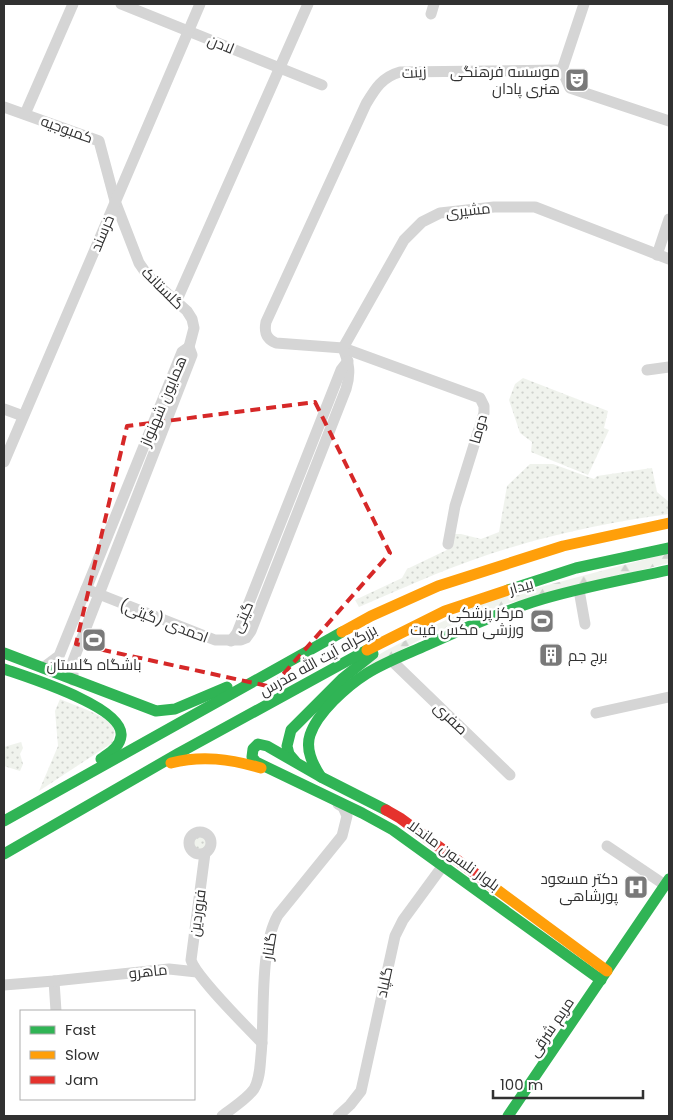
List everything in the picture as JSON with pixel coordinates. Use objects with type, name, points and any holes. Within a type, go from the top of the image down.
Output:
[{"type":"main road","name":"بزرگراه آیت الله مدرس","points":[[4,821],[371,616],[438,586],[563,546],[669,523]]},
{"type":"main road","name":"بزرگراه آیت الله مدرس","points":[[4,854],[153,768],[368,649],[445,611],[566,570],[669,548]]},
{"type":"main road","name":"بیدار","points":[[392,660],[409,645],[514,603],[669,564]]},
{"type":"main road","name":"بیدار","points":[[310,735],[324,714],[351,686],[367,674],[392,660],[500,613],[532,602],[669,570]]},
{"type":"main road","points":[[296,762],[290,756],[286,747],[289,734],[296,724],[352,671],[414,626]]},
{"type":"main road","points":[[4,653],[152,710],[163,712],[175,709],[232,685],[258,678]]},
{"type":"main road","points":[[4,669],[89,702],[106,711],[116,720],[121,729],[119,743],[114,749],[66,786]]},
{"type":"main road","points":[[116,720],[124,722],[130,717],[130,704],[122,698]]},
{"type":"main road","points":[[296,724],[294,730],[295,737],[298,740],[305,740],[310,735]]},
{"type":"main road","points":[[310,735],[309,748],[311,760],[321,777]]},
{"type":"main road","name":"بلوار نلسون ماندلا","points":[[258,744],[264,745],[400,818],[604,975],[393,830],[278,773],[253,758],[251,753],[254,747],[258,744]]},
{"type":"main road","points":[[153,768],[181,760],[204,757],[234,760],[278,773]]},
{"type":"main road","name":"مریم شرقی","points":[[508,1116],[667,882]]},
{"type":"street","points":[[25,114],[73,4]]},
{"type":"street","name":"لادن","points":[[121,4],[322,84]]},
{"type":"street","name":"خرسند","points":[[4,462],[200,4]]},
{"type":"street","points":[[176,302],[308,4]]},
{"type":"street","points":[[584,4],[562,70],[570,88],[669,121]]},
{"type":"street","name":"زینت","points":[[343,348],[276,343],[271,341],[266,335],[266,322],[366,104],[378,84],[385,78],[400,72],[562,70]]},
{"type":"street","name":"کمبوجیه","points":[[4,106],[99,141],[115,201]]},
{"type":"street","name":"گلستانک","points":[[115,201],[139,263],[148,276],[187,311],[192,319],[194,328],[188,351]]},
{"type":"street","name":"مشیری","points":[[343,348],[404,240],[422,222],[440,212],[494,206],[535,207],[669,259]]},
{"type":"street","points":[[657,255],[669,219]]},
{"type":"street","name":"گیتی","points":[[231,640],[241,640],[252,631],[346,389],[350,376],[348,361],[343,348]]},
{"type":"street","name":"دوما","points":[[343,348],[477,396],[483,402],[484,413],[456,506],[448,544]]},
{"type":"street","name":"همایون شهنواز","points":[[43,668],[59,656],[188,351]]},
{"type":"street","name":"همایون شهنواز","points":[[73,680],[73,661],[99,596],[188,351]]},
{"type":"street","points":[[647,370],[669,368]]},
{"type":"street","points":[[4,409],[23,416]]},
{"type":"street","points":[[86,589],[99,596]]},
{"type":"street","points":[[579,590],[585,624]]},
{"type":"street","name":"احمدی (گیتی)","points":[[99,596],[215,640],[231,640]]},
{"type":"street","name":"صفری","points":[[392,660],[510,775]]},
{"type":"street","points":[[596,713],[669,697]]},
{"type":"street","name":"گلنار","points":[[222,1116],[250,1094],[258,1076],[270,929],[278,915],[344,833],[346,813],[340,805],[326,796]]},
{"type":"street","points":[[607,846],[667,882]]},
{"type":"street","name":"فروردین","points":[[198,972],[191,960],[205,853]]},
{"type":"street","name":"گلپاد","points":[[338,1116],[350,1105],[360,1091],[398,928],[450,856]]},
{"type":"street","name":"ماهرو","points":[[4,985],[169,969],[198,972]]},
{"type":"street","points":[[198,972],[262,1043]]},
{"type":"street","points":[[54,981],[56,1010]]},
{"type":"highlighted area","points":[[315,402],[390,553],[272,687],[76,644],[127,426]]},
{"type":"green space","points":[[523,378],[608,411],[604,428],[609,430],[588,475],[531,452],[532,442],[520,433],[509,400],[515,384]]},
{"type":"green space","points":[[530,464],[553,464],[594,479],[597,476],[652,468],[657,492],[669,502],[669,514],[573,531],[496,552],[436,574],[359,607],[355,600],[402,578],[407,569],[451,548],[452,534],[461,534],[481,539],[499,532],[507,486]]},
{"type":"green space","points":[[669,553],[669,563],[502,605],[429,635],[363,670],[361,666],[385,651],[437,624],[491,600]]},
{"type":"green space","points":[[60,699],[96,714],[109,722],[114,729],[112,743],[39,791],[58,746],[55,711]]},
{"type":"green space","points":[[21,742],[23,748],[20,754],[23,764],[20,771],[4,766],[4,747]]},
{"type":"green space","points":[[200,836],[206,838],[208,844],[206,850],[200,852],[194,850],[192,844],[194,838]]},
{"type":"traffic: fast","points":[[508,590],[576,568],[669,548]]},
{"type":"traffic: fast","points":[[321,777],[309,752],[310,735],[326,709],[358,679],[373,670],[466,628],[533,602],[583,588],[669,570]]},
{"type":"traffic: fast","points":[[4,821],[342,632]]},
{"type":"traffic: fast","points":[[4,854],[179,753],[367,650]]},
{"type":"traffic: fast","points":[[4,653],[156,711],[175,709],[227,687]]},
{"type":"traffic: fast","points":[[295,761],[289,754],[287,746],[291,730],[343,678],[373,654]]},
{"type":"traffic: fast","points":[[4,669],[73,695],[108,714],[118,725],[121,736],[116,747],[101,759]]},
{"type":"traffic: fast","points":[[386,810],[321,777],[267,746],[258,744],[253,749],[252,757],[256,762],[393,830],[601,980]]},
{"type":"traffic: fast","points":[[508,1116],[669,879]]},
{"type":"traffic: slow","points":[[342,632],[371,616],[438,586],[563,546],[669,523]]},
{"type":"traffic: slow","points":[[367,650],[445,611],[508,590]]},
{"type":"traffic: slow","points":[[171,763],[194,759],[216,759],[261,768]]},
{"type":"traffic: slow","points":[[484,880],[607,971]]},
{"type":"traffic: jam","points":[[386,810],[400,818],[484,880]]},
{"type":"place","name":"موسسه فرهنگی هنری پادان","points":[[577,80]]},
{"type":"place","name":"مرکز پزشکی ورزشی مکس فیت","points":[[542,621]]},
{"type":"place","name":"باشگاه گلستان","points":[[94,640]]},
{"type":"place","name":"برج جم","points":[[551,655]]},
{"type":"place","name":"دکتر مسعود پورشاهی","points":[[636,887]]}]
